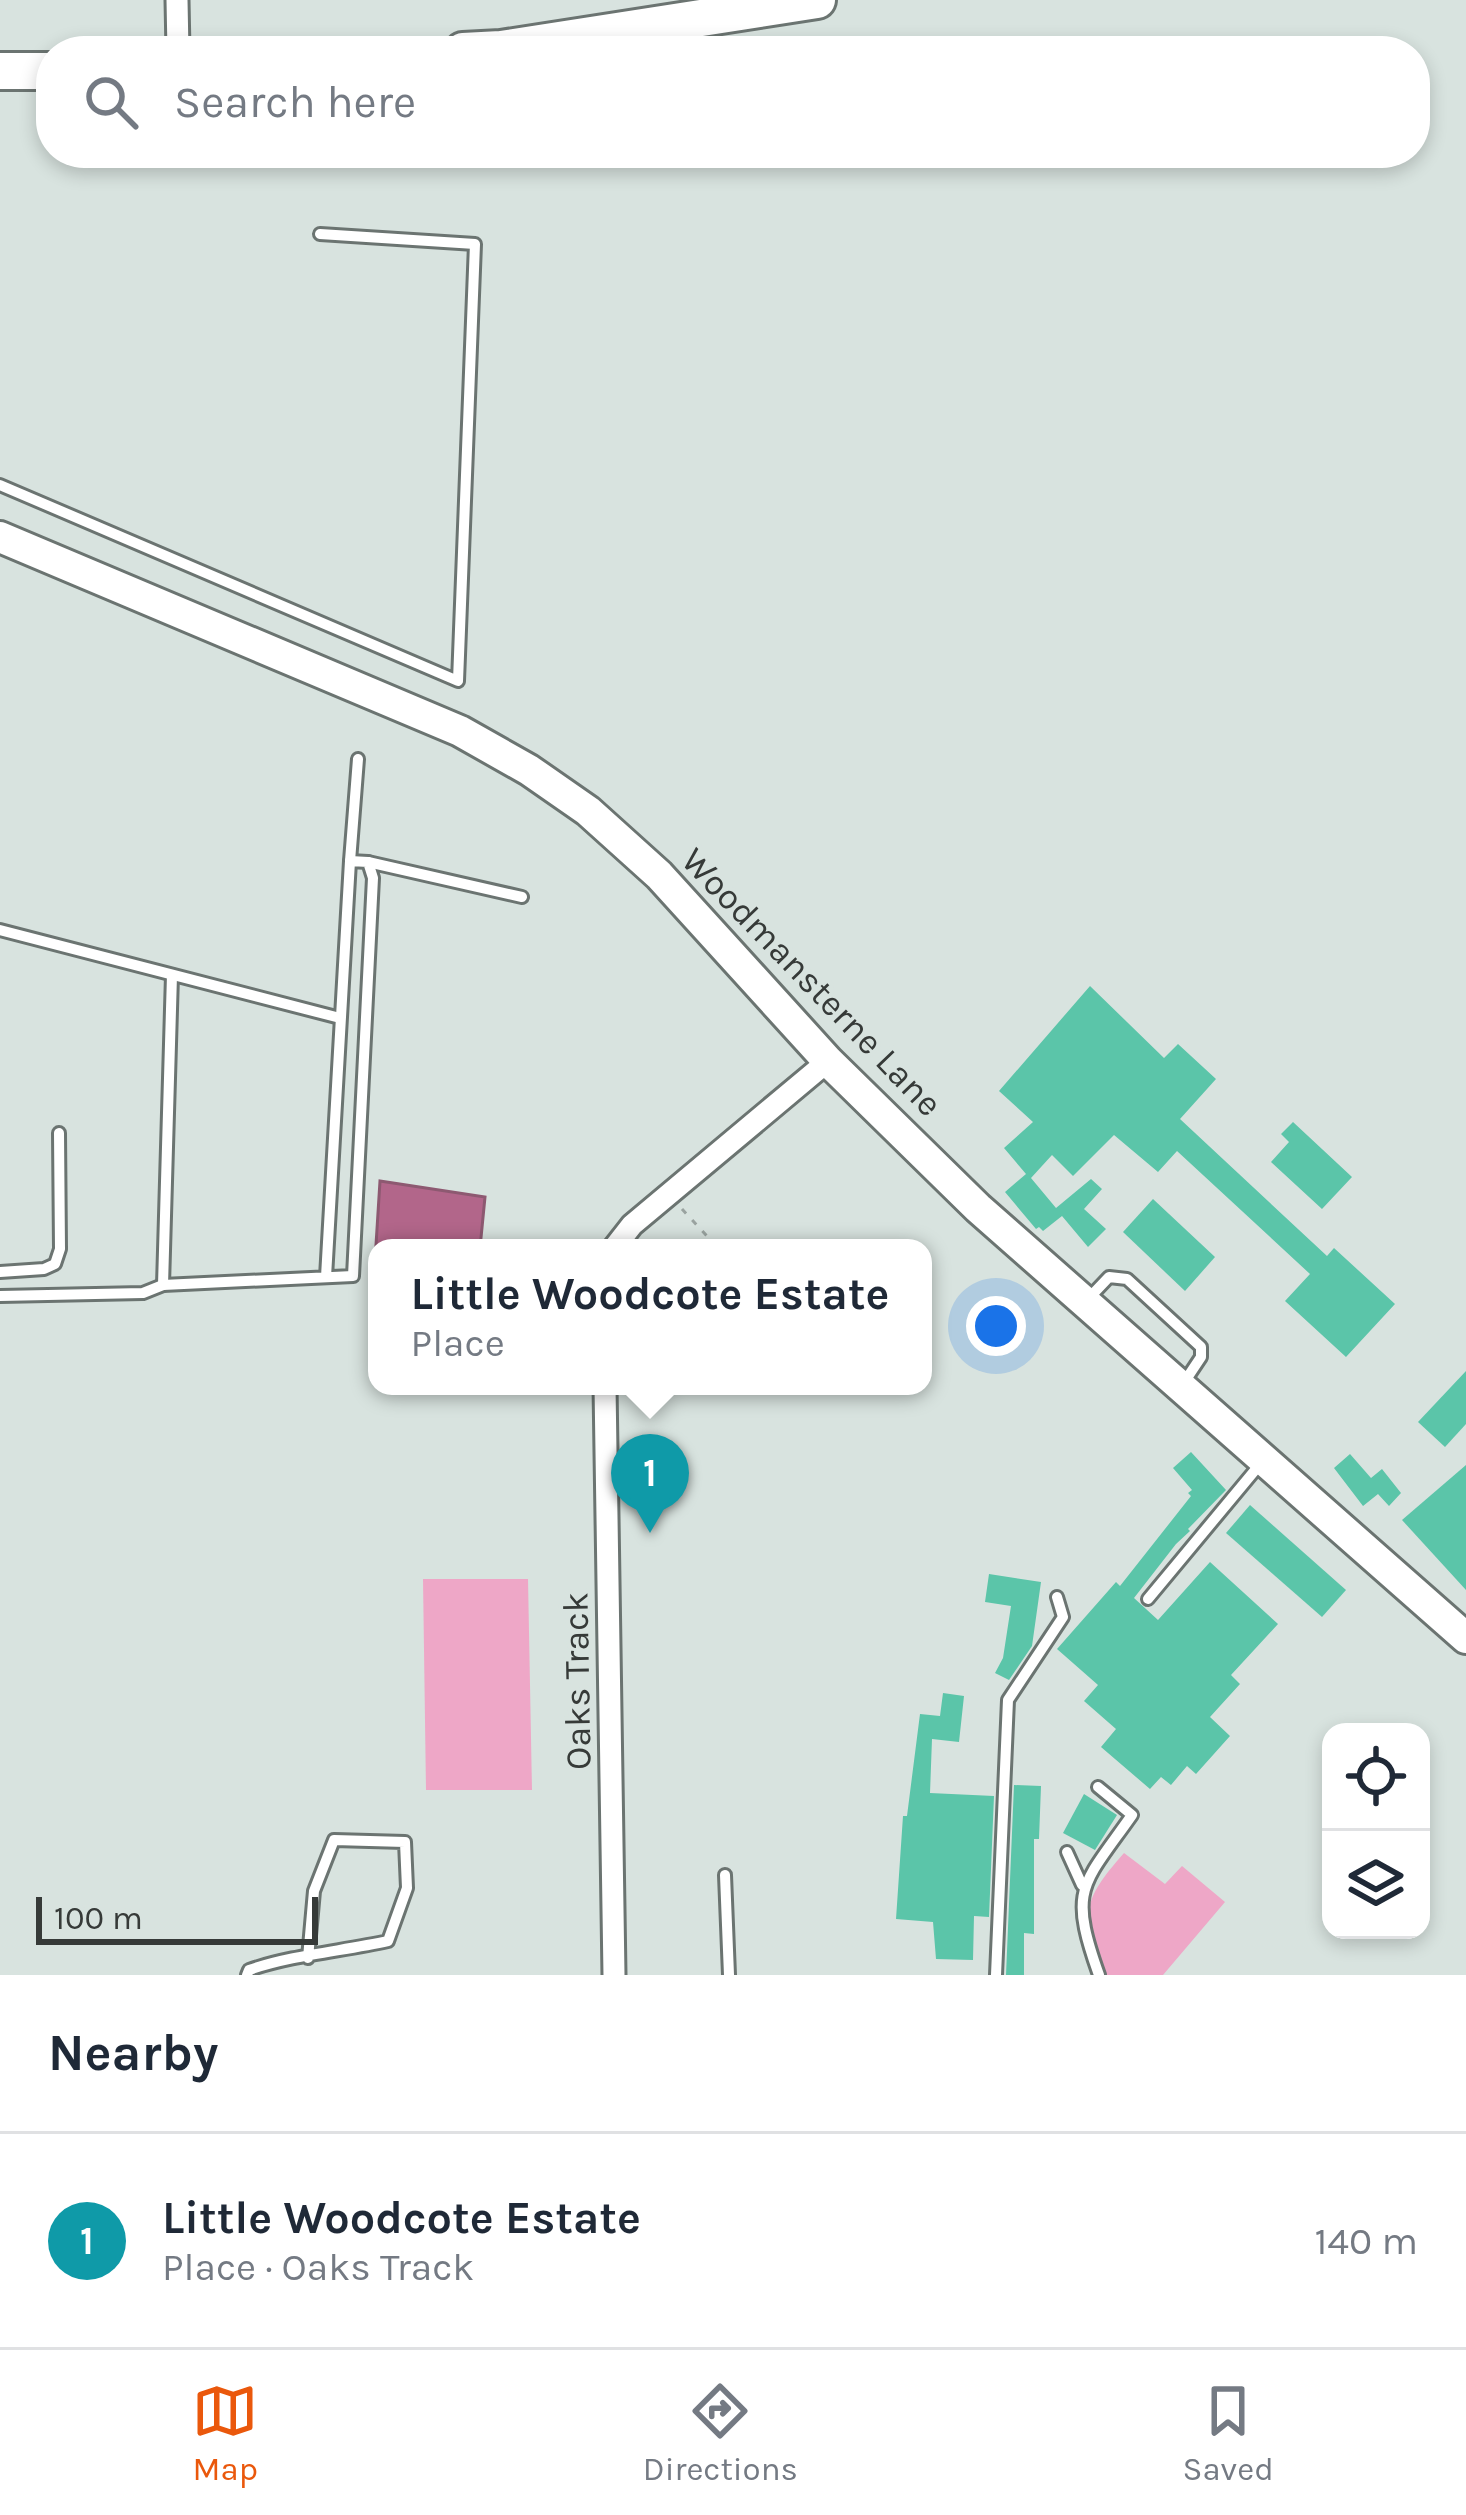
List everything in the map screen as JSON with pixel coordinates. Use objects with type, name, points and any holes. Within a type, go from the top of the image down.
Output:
[{"type":"main road","points":[[585,36],[818,0]]},
{"type":"main road","points":[[0,70],[36,71]]},
{"type":"street","points":[[177,0],[178,36]]},
{"type":"street","name":"Woodmansterne Lane","points":[[0,537],[460,731],[588,811],[658,875],[827,1061],[978,1208],[1463,1630]]},
{"type":"street","points":[[619,1239],[827,1061]]},
{"type":"street","name":"Oaks Track","points":[[605,1395],[614,1975]]},
{"type":"lane","points":[[0,485],[458,681],[475,244],[320,234]]},
{"type":"lane","points":[[326,1277],[358,759]]},
{"type":"lane","points":[[350,861],[522,897]]},
{"type":"lane","points":[[0,1296],[143,1293],[163,1285],[353,1276],[373,878],[368,862]]},
{"type":"lane","points":[[0,930],[340,1018]]},
{"type":"lane","points":[[163,1285],[172,975]]},
{"type":"lane","points":[[0,1271],[55,1264],[60,1249],[59,1132]]},
{"type":"lane","points":[[1085,1302],[1109,1277],[1127,1279],[1202,1347],[1201,1357],[1181,1387]]},
{"type":"lane","points":[[1148,1599],[1264,1460]]},
{"type":"lane","points":[[996,1975],[1008,1700],[1063,1617],[1057,1597]]},
{"type":"lane","points":[[1082,1885],[1132,1815],[1098,1787]]},
{"type":"lane","points":[[247,1975],[266,1964],[308,1958],[388,1942],[407,1888],[405,1842],[334,1840],[314,1891],[308,1958]]},
{"type":"lane","points":[[1067,1852],[1082,1885],[1084,1931],[1100,1975]]},
{"type":"lane","points":[[725,1874],[729,1975]]},
{"type":"path","points":[[668,1195],[710,1239]]},
{"type":"shaded area","points":[[380,1181],[485,1197],[481,1239],[376,1239]]},
{"type":"shaded area","points":[[423,1579],[528,1579],[532,1790],[426,1790]]},
{"type":"shaded area","points":[[1124,1853],[1165,1884],[1182,1866],[1225,1902],[1163,1975],[1107,1975],[1092,1937],[1089,1910],[1093,1897]]},
{"type":"building","points":[[1090,986],[1164,1058],[1178,1044],[1216,1079],[1180,1119],[1327,1256],[1334,1248],[1395,1304],[1346,1357],[1285,1301],[1310,1274],[1177,1151],[1158,1172],[1114,1135],[1073,1176],[1052,1155],[1031,1178],[1056,1208],[1091,1179],[1102,1189],[1084,1209],[1106,1229],[1088,1247],[1062,1216],[1043,1231],[1036,1229],[1005,1192],[1026,1174],[1004,1148],[1033,1122],[999,1091]]},
{"type":"building","points":[[1293,1122],[1352,1177],[1322,1209],[1271,1162],[1289,1142],[1281,1134]]},
{"type":"building","points":[[1153,1199],[1215,1257],[1185,1291],[1123,1232]]},
{"type":"building","points":[[1466,1371],[1466,1424],[1445,1447],[1418,1422]]},
{"type":"building","points":[[1191,1452],[1226,1490],[1188,1529],[1134,1598],[1158,1620],[1210,1562],[1278,1624],[1231,1675],[1240,1684],[1210,1717],[1230,1736],[1196,1774],[1187,1766],[1171,1785],[1161,1777],[1150,1789],[1101,1747],[1116,1729],[1084,1701],[1098,1685],[1057,1649],[1116,1582],[1120,1586],[1191,1496],[1192,1490],[1173,1468]]},
{"type":"building","points":[[1350,1454],[1371,1478],[1382,1469],[1401,1493],[1389,1506],[1378,1494],[1363,1506],[1334,1468]]},
{"type":"building","points":[[1466,1465],[1466,1590],[1402,1520]]},
{"type":"building","points":[[1250,1505],[1346,1590],[1322,1617],[1226,1533]]},
{"type":"building","points":[[989,1574],[1041,1582],[1032,1646],[1009,1680],[995,1673],[1003,1658],[1011,1606],[985,1602]]},
{"type":"building","points":[[943,1693],[964,1696],[959,1742],[932,1739],[930,1793],[994,1796],[989,1917],[974,1916],[973,1960],[936,1959],[933,1922],[896,1919],[903,1816],[907,1816],[920,1714],[940,1716]]},
{"type":"building","points":[[1014,1785],[1041,1786],[1039,1839],[1034,1839],[1034,1934],[1024,1933],[1024,1975],[1006,1975]]},
{"type":"building","points":[[1084,1794],[1117,1815],[1095,1850],[1063,1833]]},
{"type":"place","name":"Little Woodcote Estate","points":[[650,1533]]}]
